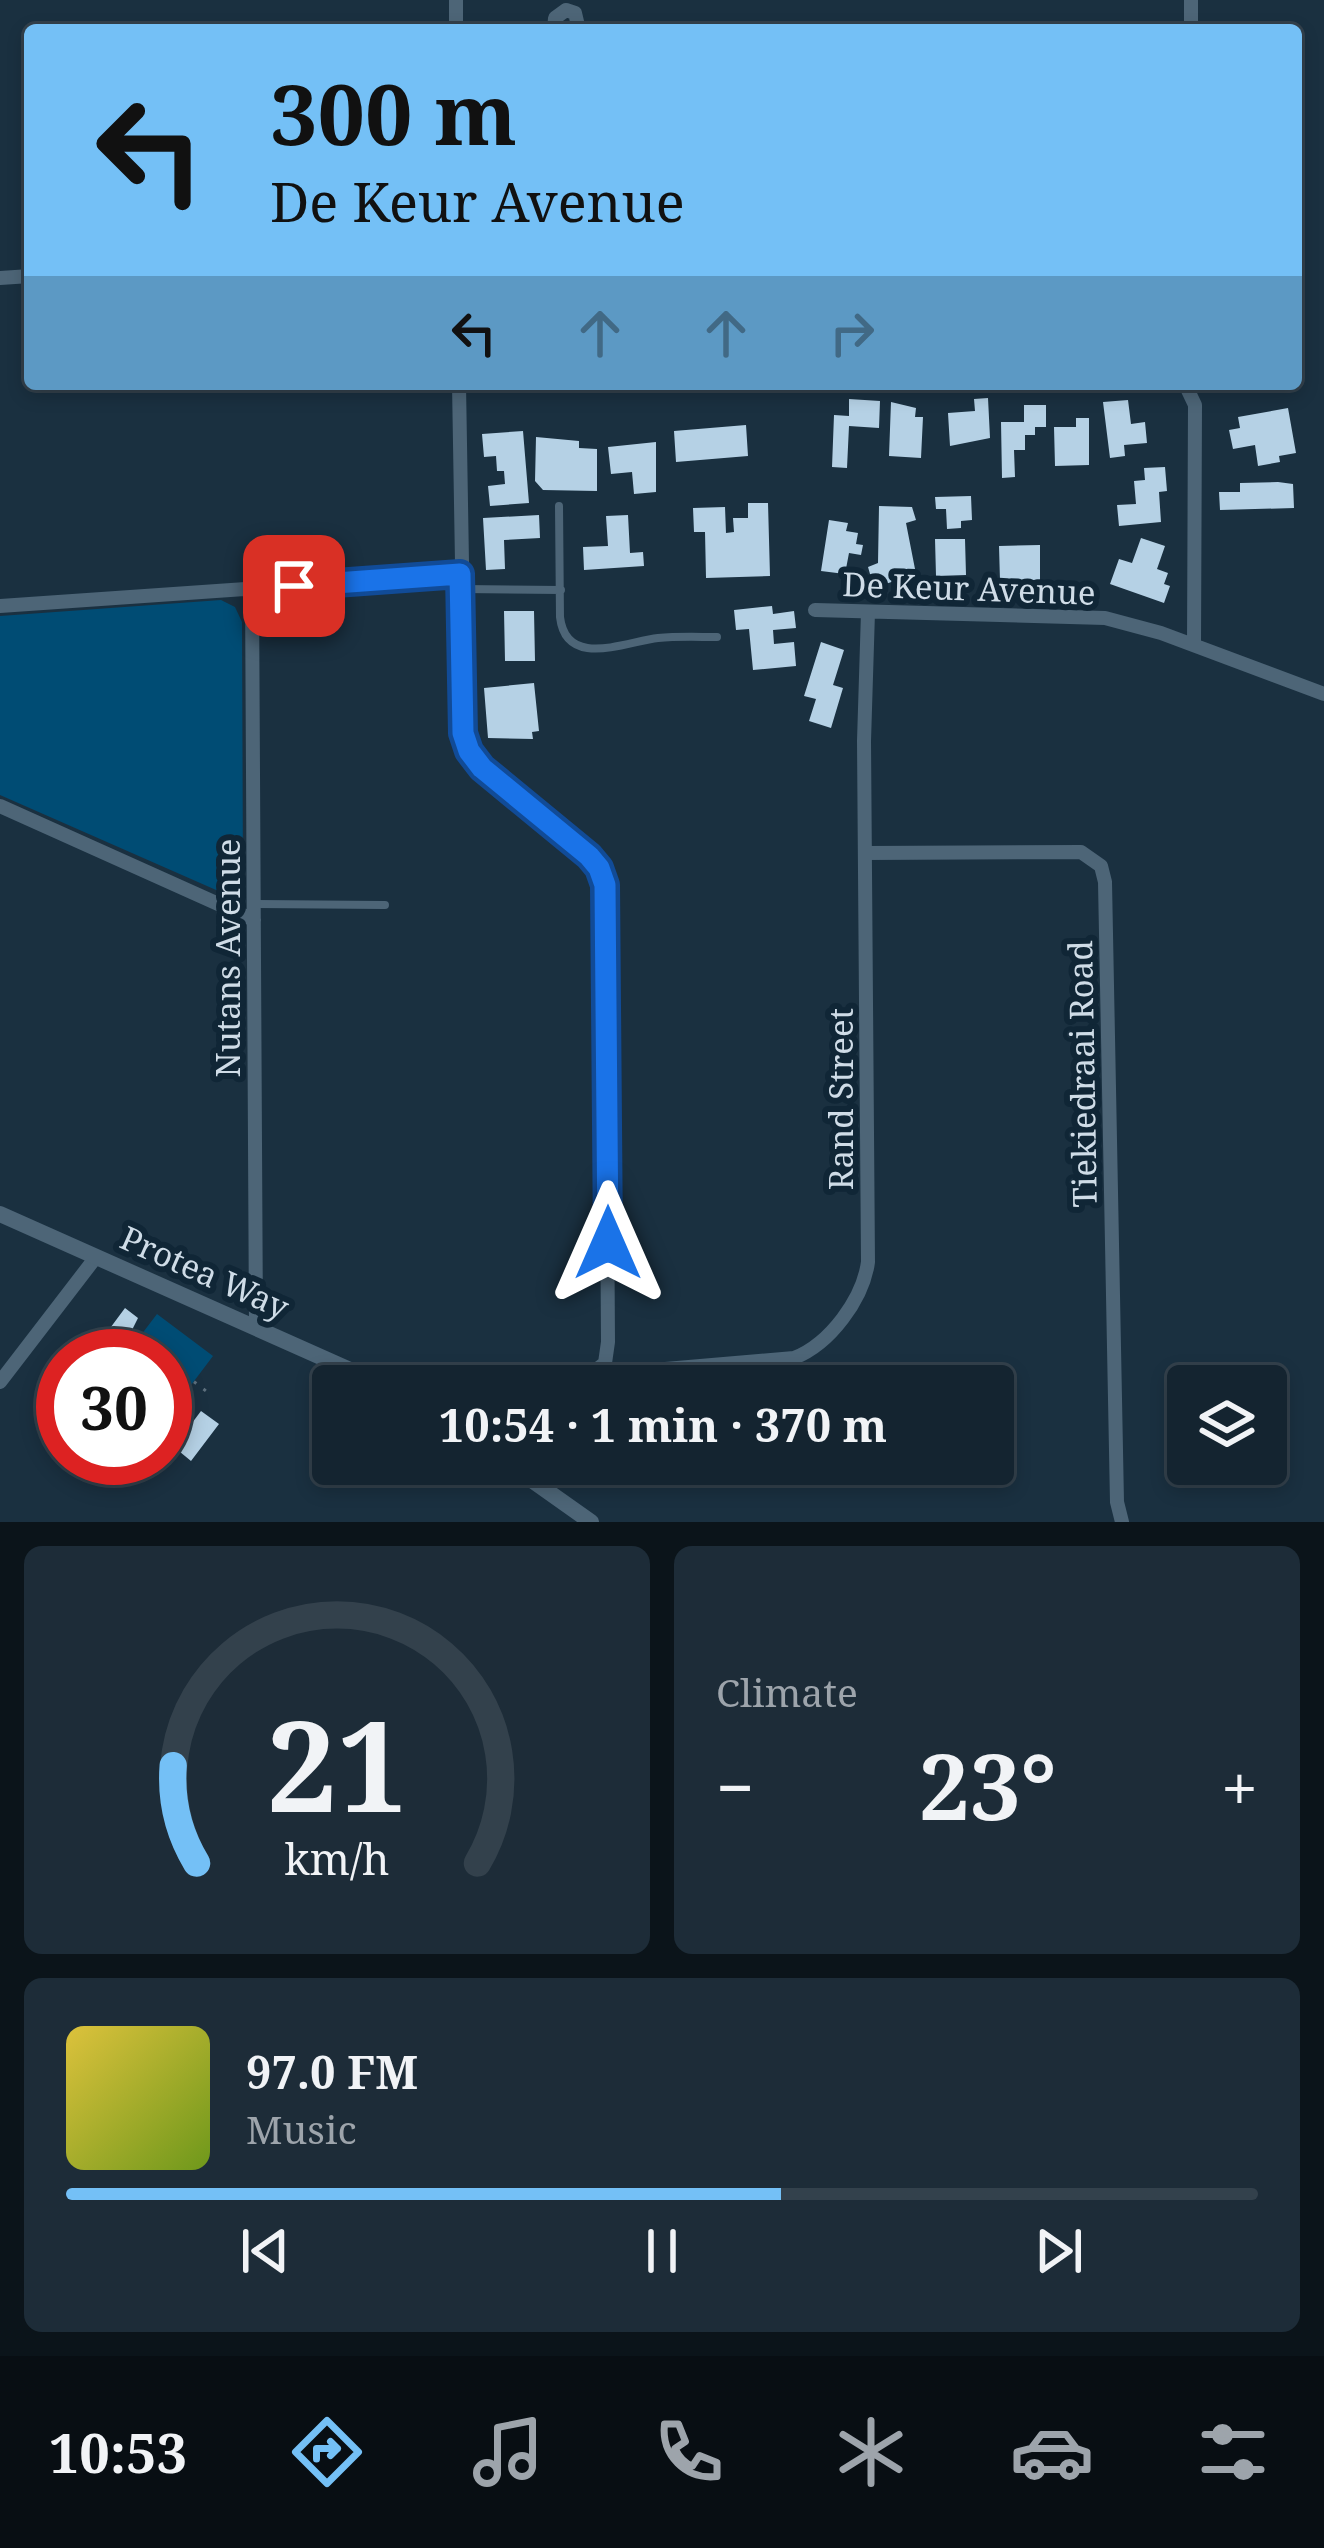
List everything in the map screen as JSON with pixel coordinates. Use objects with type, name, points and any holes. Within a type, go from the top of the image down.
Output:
[{"type":"street","points":[[554,24],[555,17],[566,10],[575,13],[578,24]]},
{"type":"street","points":[[459,390],[462,723],[469,751],[482,768],[589,856],[605,885],[609,1329],[603,1365]]},
{"type":"street","points":[[1188,390],[1195,405],[1194,644]]},
{"type":"street","points":[[0,606],[460,581]]},
{"type":"street","name":"Nutans Avenue","points":[[252,589],[256,1328]]},
{"type":"street","name":"De Keur Avenue","points":[[815,610],[1105,618],[1194,644],[1324,694]]},
{"type":"street","name":"Rand Street","points":[[712,1365],[794,1358],[814,1346],[864,1287],[868,1262],[868,612]]},
{"type":"street","points":[[0,806],[254,912]]},
{"type":"street","name":"Tiekiedraai Road","points":[[865,853],[1081,852],[1101,866],[1117,1502],[1122,1522]]},
{"type":"street","name":"Protea Way","points":[[0,1214],[339,1365]]},
{"type":"street","points":[[0,1382],[96,1257]]},
{"type":"street","points":[[539,1485],[591,1522]]},
{"type":"lane","points":[[559,506],[564,635],[583,648],[606,649],[664,638],[717,637]]},
{"type":"lane","points":[[460,581],[561,590]]},
{"type":"lane","points":[[254,912],[385,905]]},
{"type":"path","points":[[192,1380],[206,1391]]},
{"type":"shaded area","points":[[221,600],[235,607],[242,622],[243,889],[232,897],[0,795],[0,616]]},
{"type":"shaded area","points":[[157,1314],[177,1329],[146,1329]]},
{"type":"shaded area","points":[[192,1340],[213,1356],[192,1384]]},
{"type":"building","points":[[988,398],[990,438],[950,446],[948,413],[975,411],[974,399]]},
{"type":"building","points":[[849,399],[880,401],[879,428],[849,426],[847,468],[832,467],[834,415],[849,416]]},
{"type":"building","points":[[1128,400],[1131,424],[1145,422],[1147,443],[1124,445],[1125,456],[1110,458],[1103,402]]},
{"type":"building","points":[[891,402],[916,408],[915,417],[923,417],[921,458],[889,456]]},
{"type":"building","points":[[1024,405],[1046,405],[1046,427],[1035,427],[1035,435],[1025,435],[1025,450],[1014,450],[1015,477],[1002,478],[1001,422],[1024,422]]},
{"type":"building","points":[[1288,408],[1296,453],[1258,466],[1255,445],[1233,449],[1229,430],[1240,428],[1238,417]]},
{"type":"building","points":[[1076,418],[1089,418],[1089,465],[1055,466],[1054,427],[1076,427]]},
{"type":"building","points":[[746,425],[748,456],[676,462],[674,431]]},
{"type":"building","points":[[523,431],[529,503],[490,506],[488,486],[505,484],[504,471],[497,471],[496,456],[484,457],[482,434]]},
{"type":"building","points":[[536,437],[579,441],[579,448],[597,449],[597,491],[543,490],[535,481]]},
{"type":"building","points":[[656,442],[656,492],[634,494],[632,472],[611,474],[608,447]]},
{"type":"building","points":[[1165,467],[1167,491],[1159,492],[1161,522],[1119,526],[1117,505],[1136,504],[1134,481],[1145,480],[1144,468]]},
{"type":"building","points":[[1240,483],[1293,484],[1294,508],[1220,510],[1219,492],[1240,492]]},
{"type":"building","points":[[971,496],[972,520],[961,521],[961,528],[947,529],[946,509],[936,509],[935,497]]},
{"type":"building","points":[[748,503],[768,503],[770,576],[706,578],[705,532],[694,532],[693,508],[725,507],[726,533],[734,532],[733,518],[748,518]]},
{"type":"building","points":[[879,506],[912,507],[916,520],[906,523],[915,569],[874,588],[868,567],[878,563]]},
{"type":"building","points":[[539,515],[540,538],[504,540],[505,569],[486,570],[483,518]]},
{"type":"building","points":[[628,515],[630,553],[643,552],[644,566],[584,570],[583,547],[608,546],[606,516]]},
{"type":"building","points":[[829,520],[848,523],[846,531],[858,533],[856,544],[863,545],[861,555],[849,553],[845,574],[821,571]]},
{"type":"building","points":[[1141,538],[1165,546],[1157,569],[1168,573],[1164,584],[1170,586],[1164,603],[1110,584],[1119,559],[1132,563]]},
{"type":"building","points":[[935,539],[965,539],[966,575],[936,576]]},
{"type":"building","points":[[1040,545],[1040,580],[1000,581],[999,546]]},
{"type":"building","points":[[772,606],[773,614],[794,611],[796,628],[773,630],[774,644],[794,642],[796,666],[753,670],[749,629],[736,630],[734,610]]},
{"type":"building","points":[[504,611],[534,611],[535,661],[505,661]]},
{"type":"building","points":[[821,642],[844,650],[833,685],[843,688],[831,728],[809,721],[816,699],[804,696]]},
{"type":"building","points":[[534,683],[539,731],[532,732],[533,739],[488,738],[484,688]]},
{"type":"building","points":[[125,1308],[138,1318],[132,1329],[109,1329]]},
{"type":"building","points":[[201,1411],[219,1424],[192,1460],[192,1423]]},
{"type":"route","points":[[294,586],[460,574],[462,723],[469,751],[482,768],[589,856],[605,885],[608,1243]]}]
